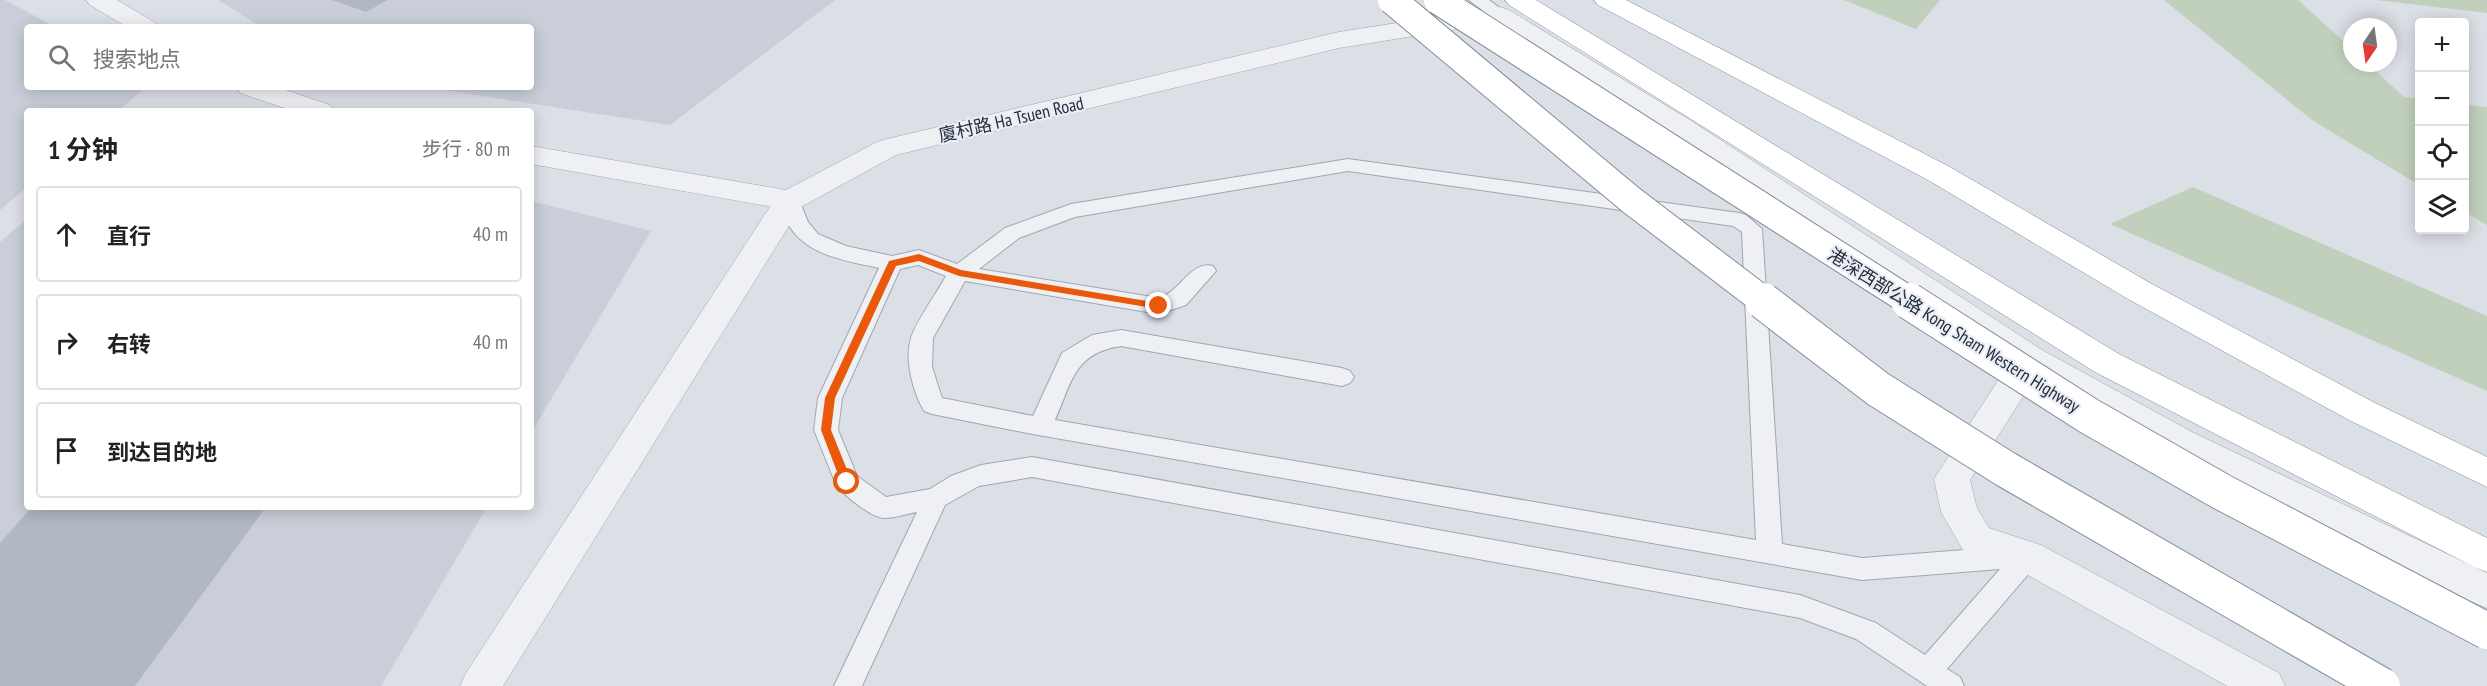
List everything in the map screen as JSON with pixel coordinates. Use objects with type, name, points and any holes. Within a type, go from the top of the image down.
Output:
[{"type":"highway","points":[[1392,0],[1631,200],[1878,389],[2007,470],[2382,686]]},
{"type":"highway","name":"港深西部公路 Kong Sham Western Highway","points":[[1438,0],[2089,416],[2222,492],[2487,631]]},
{"type":"highway","points":[[1607,0],[1938,173],[2139,291],[2363,412],[2487,473]]},
{"type":"highway","points":[[1499,5],[2107,363],[2487,556]]},
{"type":"street","points":[[99,0],[140,24]]},
{"type":"street","points":[[1499,5],[2030,359],[2180,442],[2487,591]]},
{"type":"street","name":"廈村路 Ha Tsuen Road","points":[[790,200],[887,148],[1339,40],[1499,5]]},
{"type":"street","points":[[259,90],[311,108]]},
{"type":"street","points":[[480,686],[790,200],[534,156]]},
{"type":"street","points":[[2030,359],[1952,479],[1959,513],[1976,540],[2028,556],[2265,686]]},
{"type":"lane","points":[[1770,553],[1752,229],[1739,220],[1348,165],[1071,211],[1012,233],[959,273],[922,338],[921,367],[932,405],[1041,426],[1770,553],[1862,569],[2028,556]]},
{"type":"lane","points":[[790,200],[798,224],[811,239],[841,252],[892,263],[919,257],[959,273],[1159,306],[1178,300],[1205,272]]},
{"type":"lane","points":[[892,263],[830,398],[826,430],[847,482],[882,508],[936,498],[975,475],[1032,467],[1800,607],[1866,631],[1939,679],[2028,556]]},
{"type":"lane","points":[[1041,426],[1070,359],[1100,341],[1120,338],[1342,377]]},
{"type":"lane","points":[[848,686],[936,498]]},
{"type":"shaded area","points":[[0,0],[5,0],[49,24],[24,24],[24,90],[142,90],[122,108],[24,108],[24,190],[0,210]]},
{"type":"shaded area","points":[[218,0],[835,0],[670,125],[443,90],[534,90],[534,24],[256,24]]},
{"type":"shaded area","points":[[534,202],[651,231],[534,428]]},
{"type":"shaded area","points":[[24,222],[24,510],[485,510],[381,686],[0,686],[0,242]]},
{"type":"green space","points":[[1844,0],[1940,0],[1916,29]]},
{"type":"green space","points":[[2164,0],[2298,0],[2343,41],[2343,72],[2377,72],[2404,97],[2415,98],[2415,183],[2312,120]]},
{"type":"green space","points":[[2376,0],[2487,0],[2487,13]]},
{"type":"green space","points":[[2469,105],[2487,107],[2487,225],[2469,214]]},
{"type":"green space","points":[[2193,187],[2487,316],[2487,391],[2110,224]]},
{"type":"building","points":[[332,0],[388,0],[366,12]]},
{"type":"building","points":[[29,510],[264,510],[135,686],[0,686],[0,543]]},
{"type":"route","points":[[847,482],[826,430],[830,398],[892,263],[919,257],[959,273],[1159,306]]}]
